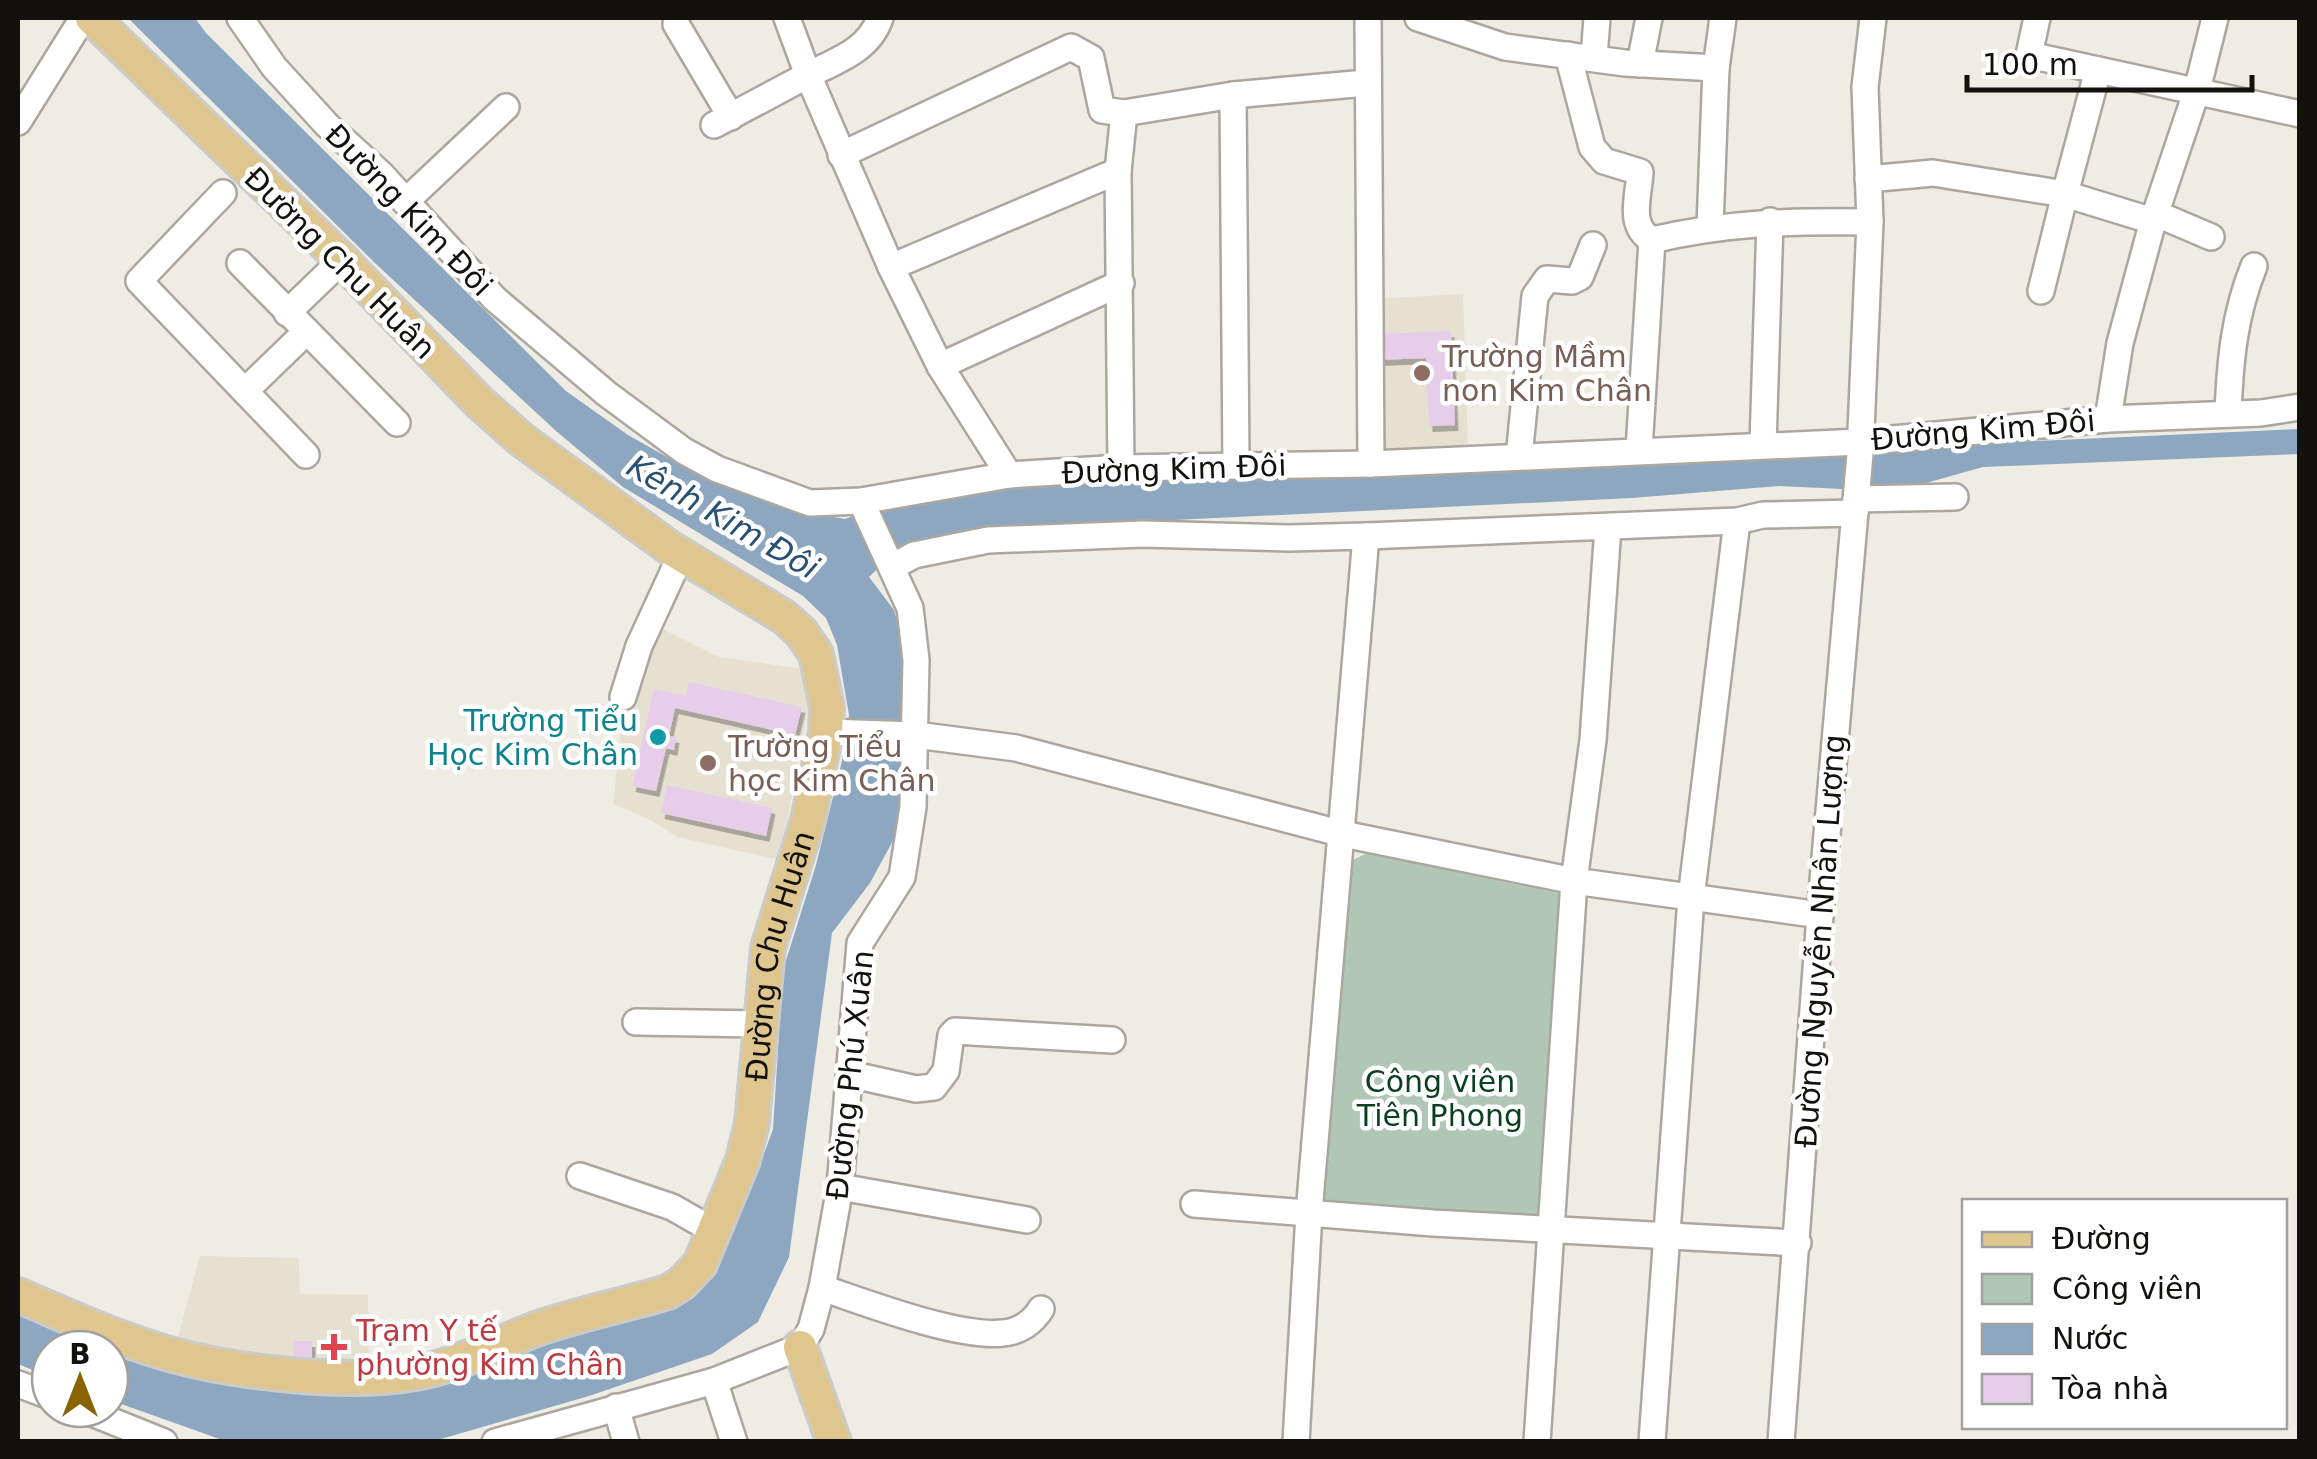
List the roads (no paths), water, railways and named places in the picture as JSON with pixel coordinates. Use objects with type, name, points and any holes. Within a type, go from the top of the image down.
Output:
[{"type":"main road","name":"Đường Chu Huân","points":[[18,1294],[173,1355],[323,1376],[415,1374],[472,1357],[536,1330],[668,1292],[700,1264],[743,1160],[752,1123],[768,948],[808,820],[826,732],[827,707],[816,654],[801,632],[763,602],[682,555],[522,440],[480,404],[342,260],[92,18]]},
{"type":"main road","points":[[800,1346],[834,1442]]},
{"type":"street","points":[[18,122],[83,18]]},
{"type":"street","name":"Đường Kim Đôi","points":[[240,18],[274,68],[495,299],[607,394],[684,451],[717,469],[810,504],[863,507],[1009,475],[1121,468],[1371,464],[1763,445],[1860,448],[2108,419],[2261,414],[2300,407]]},
{"type":"street","points":[[787,18],[891,268],[940,366],[1009,475]]},
{"type":"street","points":[[676,24],[722,121],[847,56],[873,38],[880,18]]},
{"type":"street","points":[[1368,18],[1371,464]]},
{"type":"street","points":[[1418,18],[1504,46],[1640,64],[1716,68]]},
{"type":"street","points":[[1597,18],[1581,56],[1592,147],[1604,162],[1640,172],[1635,221],[1640,234],[1652,240],[1710,227],[1770,221],[1870,222]]},
{"type":"street","points":[[1640,64],[1648,18]]},
{"type":"street","points":[[1710,227],[1716,68],[1723,18]]},
{"type":"street","name":"Đường Nguyễn Nhân Lượng","points":[[1781,1442],[1860,448],[1870,222],[1866,87],[1873,18]]},
{"type":"street","points":[[2038,18],[2029,54],[2300,114]]},
{"type":"street","points":[[2108,419],[2120,344],[2215,18]]},
{"type":"street","points":[[841,155],[1071,47],[1091,58],[1102,110],[1124,114],[1233,95],[1366,82]]},
{"type":"street","points":[[2041,291],[2098,70]]},
{"type":"street","points":[[1233,95],[1236,466]]},
{"type":"street","points":[[406,202],[506,107]]},
{"type":"street","points":[[1121,468],[1118,170],[1124,114]]},
{"type":"street","points":[[891,268],[1118,170]]},
{"type":"street","points":[[1868,179],[1932,173],[2065,194],[2153,221],[2164,217],[2211,237]]},
{"type":"street","points":[[223,193],[139,281],[306,455]]},
{"type":"street","points":[[1763,445],[1770,221]]},
{"type":"street","points":[[1639,450],[1652,240]]},
{"type":"street","points":[[1519,457],[1535,296],[1547,280],[1572,281],[1580,277],[1593,245]]},
{"type":"street","points":[[287,312],[342,260]]},
{"type":"street","points":[[240,263],[397,423]]},
{"type":"street","points":[[2228,414],[2231,345],[2240,300],[2254,266]]},
{"type":"street","points":[[940,366],[1122,283]]},
{"type":"street","points":[[246,392],[306,332]]},
{"type":"street","points":[[892,567],[914,556],[972,541],[1143,534],[1290,538],[1608,527],[1737,521],[1856,498],[1955,497]]},
{"type":"street","name":"Đường Phú Xuân","points":[[800,1346],[811,1328],[822,1288],[840,1187],[860,943],[896,888],[906,865],[916,735],[916,660],[910,608],[863,507]]},
{"type":"street","points":[[1652,1442],[1691,898],[1737,521]]},
{"type":"street","points":[[1537,1442],[1574,881],[1593,740],[1608,527]]},
{"type":"street","points":[[1296,1442],[1309,1213],[1366,536]]},
{"type":"street","points":[[623,698],[638,646],[682,555]]},
{"type":"street","points":[[826,732],[916,735],[1016,748],[1343,834],[1574,881],[1820,915]]},
{"type":"street","points":[[636,1022],[760,1024]]},
{"type":"street","points":[[849,1074],[916,1088],[934,1087],[946,1071],[951,1034],[956,1030],[1112,1040]]},
{"type":"street","points":[[580,1176],[672,1208],[714,1231]]},
{"type":"street","points":[[840,1187],[1027,1220]]},
{"type":"street","points":[[1194,1204],[1798,1244]]},
{"type":"street","points":[[822,1288],[897,1313],[1002,1334],[1028,1323],[1041,1309]]},
{"type":"street","points":[[494,1442],[538,1436],[616,1406],[714,1381],[800,1346]]},
{"type":"street","points":[[714,1381],[734,1442]]},
{"type":"street","points":[[616,1406],[626,1442]]},
{"type":"street","points":[[130,1428],[164,1442]]},
{"type":"water","name":"Kênh Kim Đôi","points":[[128,18],[195,18],[566,391],[628,435],[683,466],[784,508],[845,519],[885,505],[1004,488],[2299,429],[2299,454],[1983,467],[1926,483],[1843,489],[1779,486],[1632,498],[1031,527],[895,552],[869,577],[894,610],[908,661],[905,761],[895,837],[870,883],[832,933],[789,1257],[758,1322],[712,1354],[589,1396],[434,1441],[228,1442],[130,1407],[130,1341],[280,1385],[574,1333],[681,1300],[705,1285],[754,1182],[773,1129],[783,970],[816,865],[842,761],[849,715],[837,645],[826,618],[803,596],[623,487],[556,431],[376,264]]},
{"type":"water","points":[[18,1308],[89,1329],[30,1329],[30,1369],[18,1364]]},
{"type":"place","name":"Trường Mầm non Kim Chân","points":[[1422,373]]},
{"type":"place","name":"Trường Tiểu Học Kim Chân","points":[[658,737]]},
{"type":"place","name":"Trường Tiểu học Kim Chân","points":[[708,763]]},
{"type":"place","name":"Trạm Y tế phường Kim Chân","points":[[334,1347]]},
{"type":"park label","name":"Công viên Tiên Phong","points":[[1440,1098]]}]
